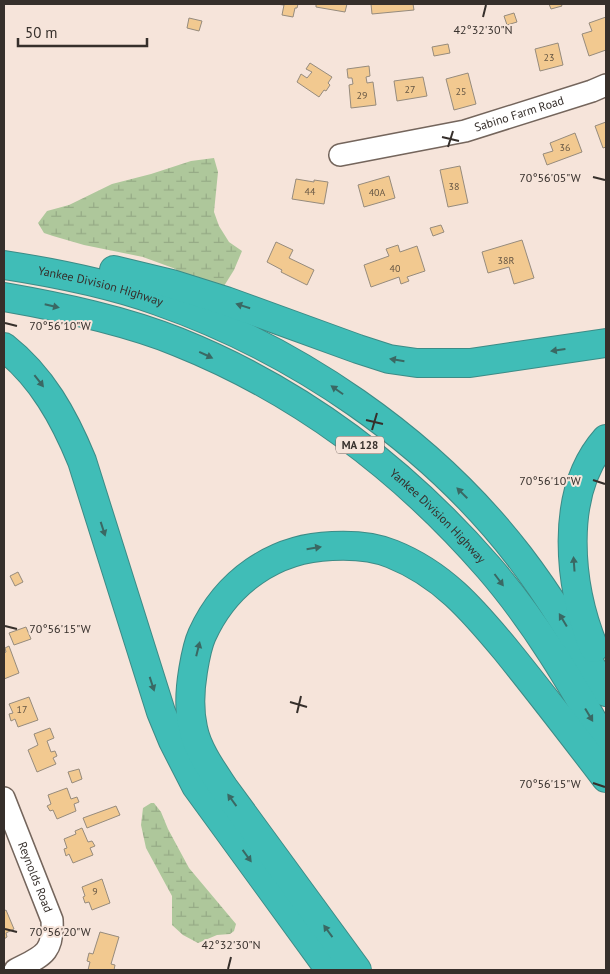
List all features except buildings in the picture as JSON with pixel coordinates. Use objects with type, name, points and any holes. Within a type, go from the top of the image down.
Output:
[{"type":"highway","points":[[4,257],[96,266],[172,284],[255,310],[358,349],[389,359],[416,363],[470,363],[606,343]]},
{"type":"highway","name":"Yankee Division Highway","points":[[4,265],[94,282],[157,300],[216,323],[291,362],[330,385],[381,421],[431,462],[476,507],[518,555],[554,605],[606,692]]},
{"type":"highway","name":"Yankee Division Highway","points":[[4,297],[100,317],[177,342],[245,373],[298,402],[354,441],[402,478],[490,569],[529,619],[606,744]]},
{"type":"highway","points":[[4,348],[36,376],[69,430],[82,461],[161,712],[172,741],[196,786],[330,970]]},
{"type":"highway","points":[[606,439],[591,461],[583,480],[574,522],[573,544],[576,588],[582,614],[606,678]]},
{"type":"highway","points":[[357,970],[210,768],[193,728],[191,682],[201,636],[225,597],[242,580],[260,567],[279,557],[304,549],[324,546],[368,547],[391,554],[414,565],[437,578],[480,618],[531,680],[606,778]]},
{"type":"street","name":"Sabino Farm Road","points":[[340,155],[465,131],[606,85]]},
{"type":"street","name":"Reynolds Road","points":[[4,798],[52,920],[53,936],[49,948],[39,958],[15,970]]},
{"type":"green space","points":[[214,158],[218,172],[214,212],[219,226],[229,242],[242,251],[234,270],[224,286],[204,285],[173,268],[143,257],[84,245],[44,233],[38,223],[47,211],[69,205],[112,184],[191,161]]},
{"type":"green space","points":[[154,803],[161,812],[189,868],[236,924],[234,931],[230,934],[217,935],[198,943],[183,935],[172,925],[172,896],[146,848],[141,825],[143,808]]}]
